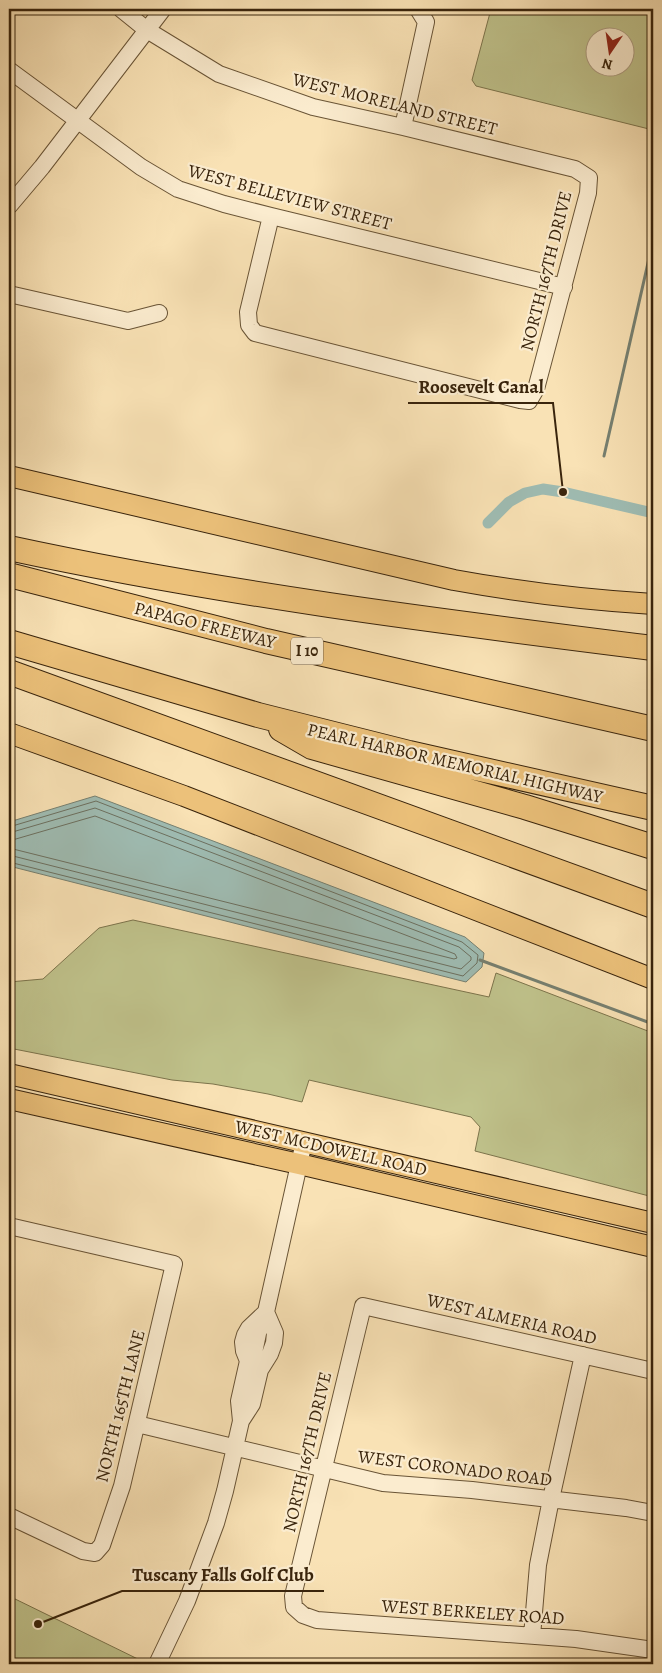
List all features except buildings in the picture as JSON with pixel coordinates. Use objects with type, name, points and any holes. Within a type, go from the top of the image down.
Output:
[{"type":"highway","points":[[9,548],[225,590],[360,611],[653,648]]},
{"type":"highway","name":"PAPAGO FREEWAY","points":[[9,575],[276,643],[607,719]]},
{"type":"highway","points":[[9,591],[275,659],[437,697],[653,742]]},
{"type":"highway","points":[[9,642],[258,715],[312,747],[525,807],[653,847]]},
{"type":"highway","points":[[9,672],[653,906]]},
{"type":"highway","name":"PEARL HARBOR MEMORIAL HIGHWAY","points":[[258,715],[446,762],[653,808]]},
{"type":"highway","points":[[607,719],[653,725]]},
{"type":"highway","name":"I 10","points":[[607,719],[653,730]]},
{"type":"main road","points":[[9,476],[454,580],[538,593],[653,604]]},
{"type":"main road","points":[[9,733],[184,796],[653,979]]},
{"type":"main road","name":"WEST MCDOWELL ROAD","points":[[9,1074],[653,1223]]},
{"type":"main road","name":"WEST MCDOWELL ROAD","points":[[9,1099],[299,1164],[653,1247]]},
{"type":"street","name":"WEST MORELAND STREET","points":[[121,9],[147,30],[219,74],[313,107],[575,169],[589,178]]},
{"type":"street","points":[[9,206],[42,167],[163,9]]},
{"type":"street","points":[[403,127],[426,22],[418,9]]},
{"type":"street","name":"WEST BELLEVIEW STREET","points":[[9,70],[142,167],[178,188],[224,204],[564,287]]},
{"type":"street","name":"NORTH 167TH DRIVE","points":[[271,216],[248,312],[249,325],[255,333],[530,401],[536,389],[564,287],[588,193],[589,178]]},
{"type":"street","points":[[9,294],[128,321],[159,313]]},
{"type":"street","points":[[157,1664],[187,1601],[204,1559],[225,1491],[241,1421],[239,1401],[255,1363],[254,1353],[304,1142]]},
{"type":"street","name":"NORTH 165TH LANE","points":[[9,1226],[174,1264],[137,1424],[116,1503],[102,1545],[94,1553],[83,1551],[9,1516]]},
{"type":"street","name":"NORTH 167TH DRIVE","points":[[294,1607],[293,1596],[363,1306]]},
{"type":"street","name":"WEST ALMERIA ROAD","points":[[363,1306],[653,1371]]},
{"type":"street","points":[[532,1636],[538,1564],[583,1355]]},
{"type":"street","name":"WEST CORONADO ROAD","points":[[137,1424],[383,1483],[448,1487],[653,1513]]},
{"type":"street","name":"WEST BERKELEY ROAD","points":[[294,1607],[302,1615],[332,1622],[576,1639],[653,1650]]},
{"type":"green space","points":[[491,9],[653,9],[653,130],[476,86],[472,80]]},
{"type":"green space","points":[[133,920],[489,997],[496,973],[653,1033],[653,1197],[475,1151],[480,1127],[471,1117],[309,1080],[302,1102],[213,1084],[172,1080],[9,1048],[9,982],[43,979],[99,928]]},
{"type":"green space","points":[[9,1596],[146,1663],[151,1664],[9,1664]]},
{"type":"water","points":[[95,796],[465,937],[484,953],[482,967],[466,982],[9,866],[9,822]]},
{"type":"waterway","points":[[604,456],[653,241]]},
{"type":"waterway","points":[[488,523],[509,502],[525,493],[543,489],[653,513]]},
{"type":"waterway","points":[[480,960],[653,1024]]},
{"type":"place","name":"Roosevelt Canal","points":[[563,492]]},
{"type":"place","name":"Tuscany Falls Golf Club","points":[[38,1624]]}]
